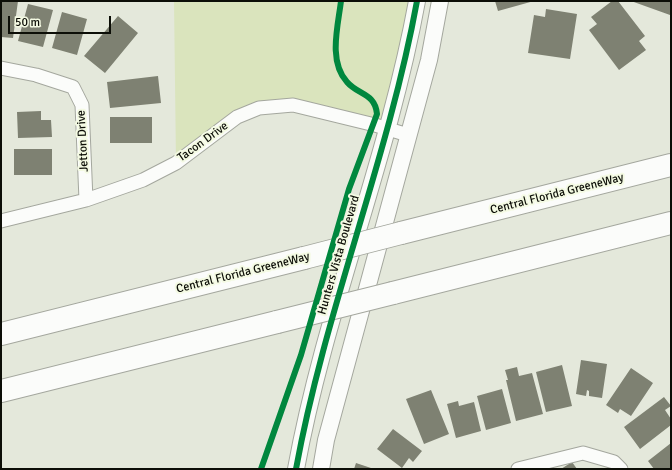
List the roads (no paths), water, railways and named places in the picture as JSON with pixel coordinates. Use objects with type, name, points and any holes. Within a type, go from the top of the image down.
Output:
[{"type":"highway","name":"Central Florida GreeneWay","points":[[1,334],[671,165]]},
{"type":"highway","points":[[1,392],[671,223]]},
{"type":"street","name":"Hunters Vista Boulevard","points":[[296,469],[303,434],[329,332],[410,42],[417,1]]},
{"type":"street","points":[[321,469],[328,433],[429,60],[440,1]]},
{"type":"street","name":"Jetton Drive","points":[[1,68],[36,74],[73,87],[82,105],[86,200]]},
{"type":"street","name":"Tacon Drive","points":[[1,221],[86,200],[143,180],[176,163],[237,118],[258,108],[293,105],[387,128],[408,135]]},
{"type":"street","points":[[518,469],[583,453],[614,462],[621,469]]}]
